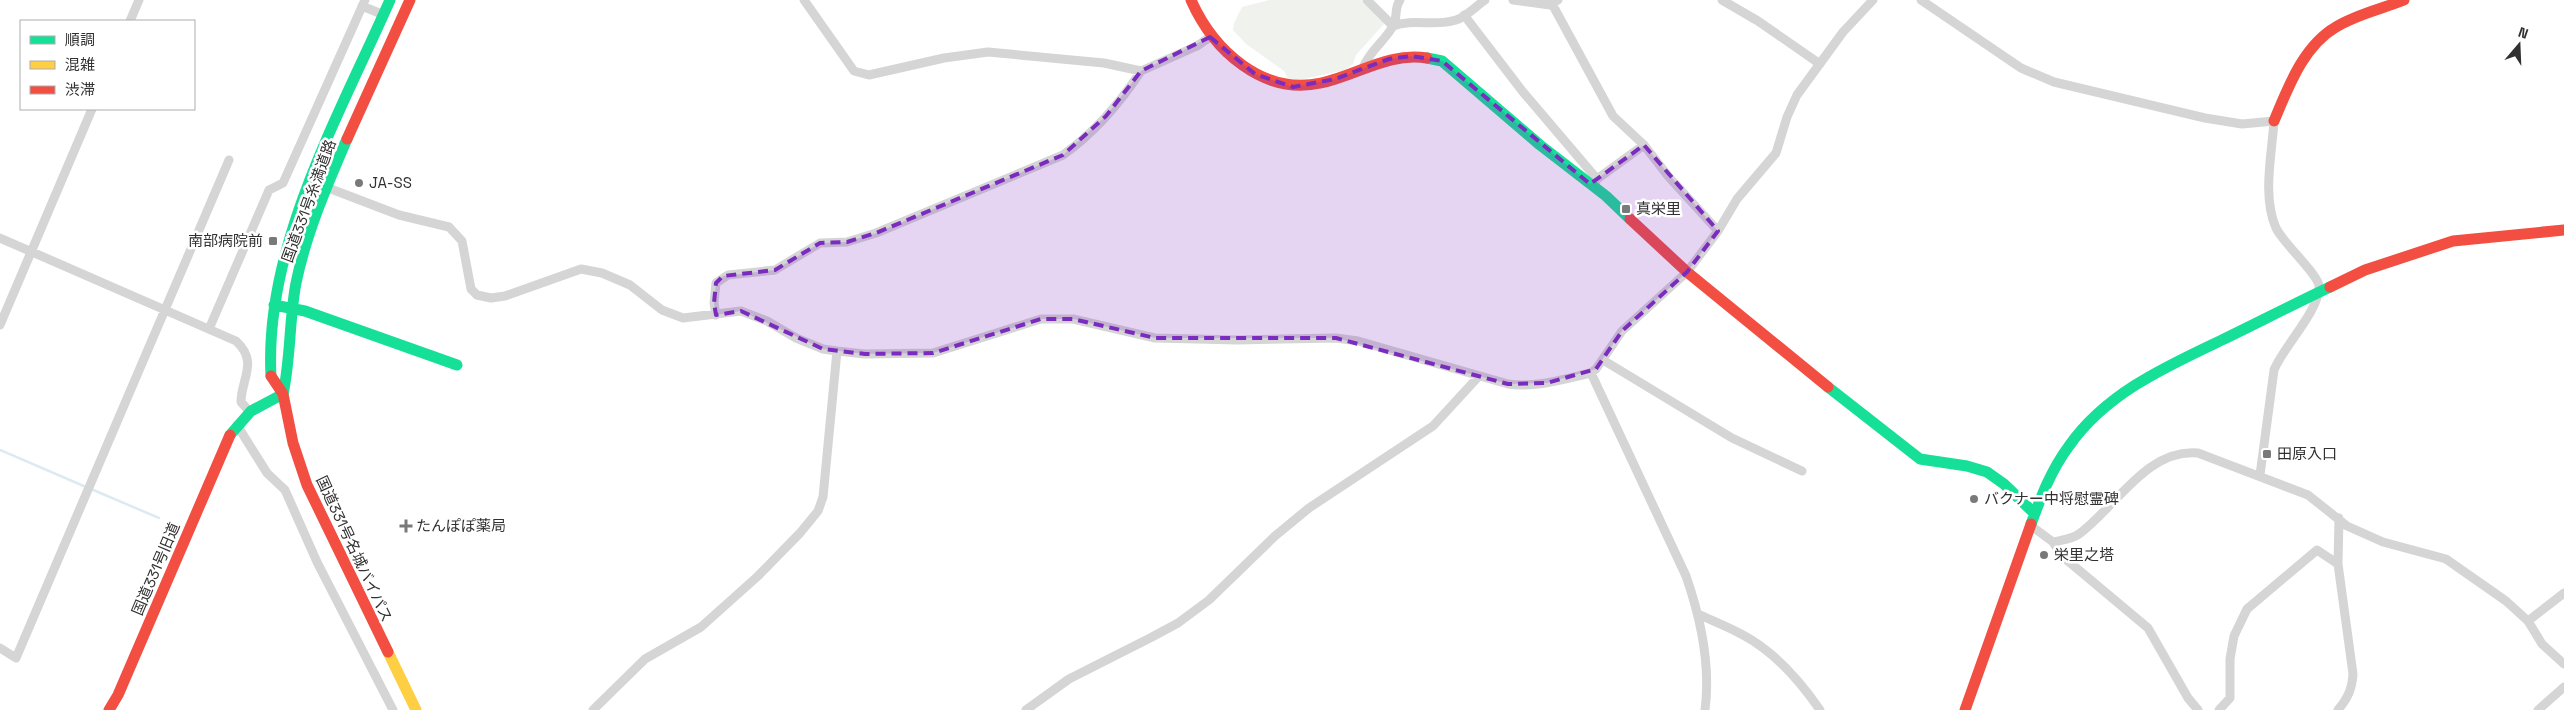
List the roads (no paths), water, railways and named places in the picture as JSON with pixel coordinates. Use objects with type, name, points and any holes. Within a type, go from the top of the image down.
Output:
[{"type":"main road","name":"国道331号糸満道路","points":[[283,394],[271,376],[274,306],[281,265],[310,181],[390,0]]},
{"type":"main road","name":"国道331号糸満道路","points":[[283,394],[289,368],[294,286],[305,247],[326,188],[410,0]]},
{"type":"main road","points":[[1191,0],[1210,37],[1255,74],[1275,83],[1293,87],[1311,86],[1389,59],[1411,56],[1429,56],[1442,61],[1540,144],[1596,183],[1687,272],[1790,358],[1920,459],[1929,462],[1969,466],[1991,474],[2007,486],[2034,513]]},
{"type":"main road","points":[[2274,121],[2304,62],[2321,38],[2376,5],[2404,0]]},
{"type":"main road","points":[[1965,710],[2045,486],[2069,445],[2110,402],[2145,379],[2184,358],[2365,270],[2453,241],[2564,230]]},
{"type":"main road","points":[[274,306],[292,308],[457,365]]},
{"type":"main road","points":[[249,411],[263,402],[283,394]]},
{"type":"main road","name":"国道331号名城バイパス","points":[[283,394],[298,464],[310,493],[416,710]]},
{"type":"main road","name":"国道331号旧道","points":[[109,710],[118,695],[228,438],[249,411]]},
{"type":"street","points":[[131,20],[139,0]]},
{"type":"street","points":[[804,0],[854,71],[869,75],[944,58],[988,52],[1104,63],[1141,71]]},
{"type":"street","points":[[1367,0],[1393,26]]},
{"type":"street","points":[[1393,26],[1396,6],[1400,0]]},
{"type":"street","points":[[1362,68],[1366,60],[1393,26],[1405,21],[1431,24],[1457,20],[1485,0]]},
{"type":"street","points":[[1513,0],[1553,2],[1614,116],[1644,145],[1668,176],[1718,231]]},
{"type":"street","points":[[1722,0],[1758,21],[1820,64]]},
{"type":"street","points":[[310,181],[399,215],[449,227],[462,241],[471,289],[477,295],[491,298],[505,296],[581,269],[602,273],[630,285],[662,310],[683,318],[741,311],[767,321],[796,338],[823,349],[837,351],[866,354],[934,353],[1041,319],[1073,319],[1155,338],[1237,340],[1336,338],[1358,341],[1520,386],[1547,383],[1591,373],[1603,360],[1622,331],[1636,316],[1687,272],[1718,231],[1737,199],[1776,153],[1792,105],[1820,64],[1843,32],[1873,0]]},
{"type":"street","points":[[1921,0],[2021,68],[2054,82],[2204,118],[2242,124],[2274,121],[2271,166],[2273,217],[2282,237],[2316,277],[2319,286],[2311,308],[2278,360],[2274,370],[2260,475]]},
{"type":"street","points":[[209,329],[269,190],[283,183],[363,3],[384,15]]},
{"type":"street","points":[[1464,15],[1596,183],[1644,145]]},
{"type":"street","points":[[716,315],[714,303],[716,283],[723,276],[775,270],[820,244],[847,242],[876,233],[1063,155],[1077,146],[1113,109],[1126,95],[1141,71],[1197,46],[1210,37]]},
{"type":"street","points":[[0,325],[92,110]]},
{"type":"street","points":[[0,648],[16,658],[229,160]]},
{"type":"street","points":[[0,238],[236,341],[244,348],[247,356],[246,382],[241,402],[249,411]]},
{"type":"street","points":[[593,710],[646,658],[701,627],[758,576],[800,533],[818,511],[823,497],[837,351]]},
{"type":"street","points":[[1603,360],[1732,438],[1802,470]]},
{"type":"street","points":[[1591,373],[1686,576],[1698,614],[1707,660],[1705,710]]},
{"type":"street","points":[[1026,710],[1069,679],[1178,623],[1209,600],[1275,536],[1309,508],[1433,426],[1479,376]]},
{"type":"street","points":[[237,425],[267,473],[285,490],[317,562],[393,710]]},
{"type":"street","points":[[2054,542],[2079,534],[2148,469],[2177,454],[2188,452],[2209,456],[2308,495],[2347,526],[2383,542],[2446,559],[2506,601],[2528,621],[2542,644],[2564,664]]},
{"type":"street","points":[[2338,710],[2352,688],[2353,674],[2338,564],[2339,518]]},
{"type":"street","points":[[2030,525],[2054,542],[2062,556],[2148,628],[2188,698],[2198,710]]},
{"type":"street","points":[[2219,710],[2230,698],[2230,659],[2234,636],[2247,609],[2317,550],[2338,564]]},
{"type":"street","points":[[2528,621],[2564,593]]},
{"type":"street","points":[[1698,614],[1744,635],[1762,647],[1794,676],[1820,710]]},
{"type":"street","points":[[2538,710],[2564,687]]},
{"type":"waterway","points":[[0,450],[86,487]]},
{"type":"waterway","points":[[91,489],[159,518]]},
{"type":"place","name":"JA-SS","points":[[359,183]]},
{"type":"place","name":"真栄里","points":[[1626,209]]},
{"type":"place","name":"南部病院前","points":[[273,241]]},
{"type":"place","name":"田原入口","points":[[2267,454]]},
{"type":"place","name":"バクナー中将慰霊碑","points":[[1974,499]]},
{"type":"place","name":"たんぽぽ薬局","points":[[406,526]]},
{"type":"place","name":"栄里之塔","points":[[2044,555]]}]
